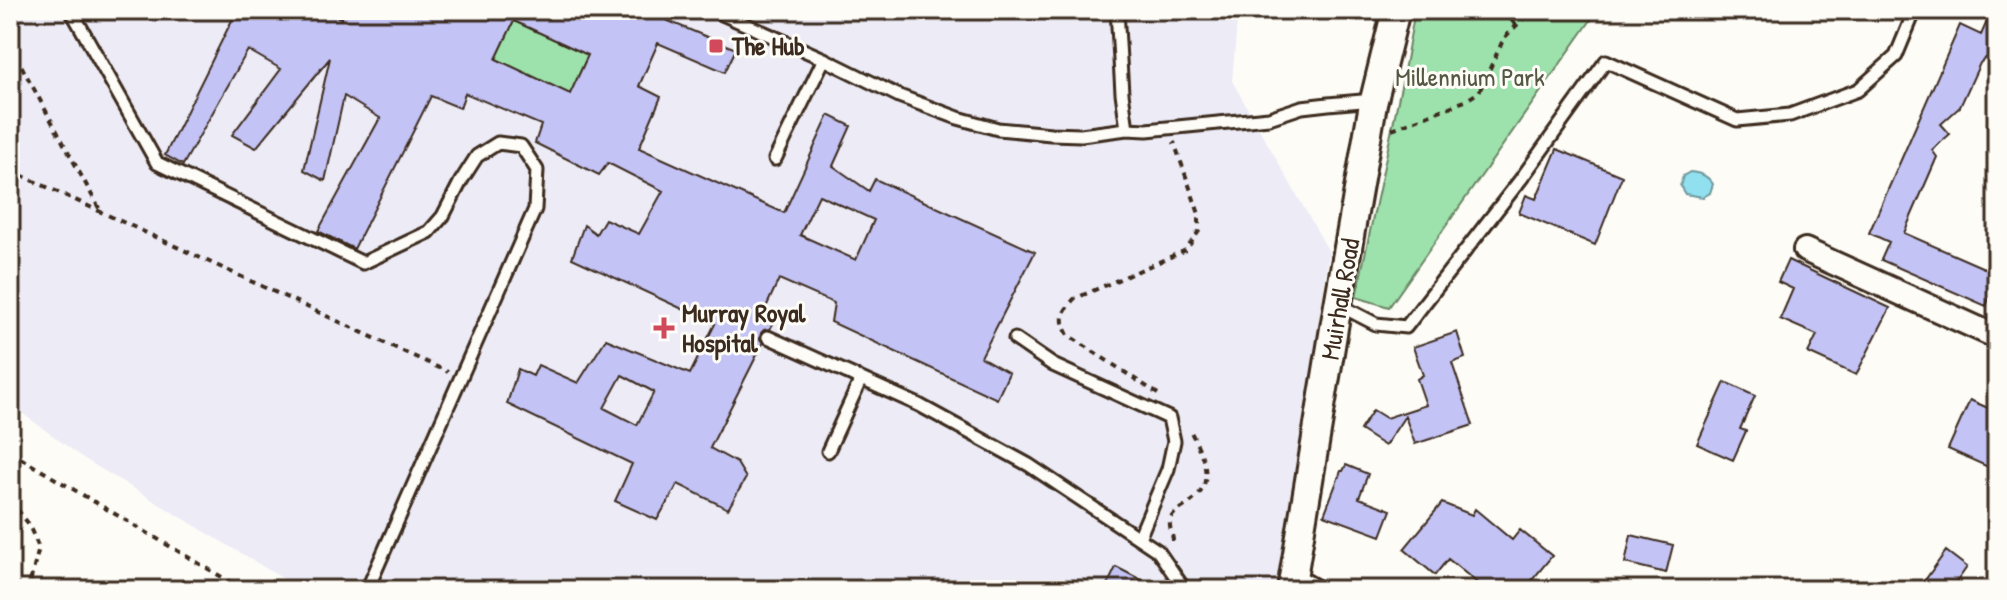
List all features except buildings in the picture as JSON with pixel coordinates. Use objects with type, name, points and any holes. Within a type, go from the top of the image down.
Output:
[{"type":"street","name":"Muirhall Road","points":[[1292,582],[1373,104],[1396,10]]},
{"type":"street","points":[[1805,250],[1997,337]]},
{"type":"lane","points":[[71,10],[157,163],[363,263],[429,232],[443,216],[477,156],[498,143],[521,146],[537,170],[535,209],[367,590]]},
{"type":"lane","points":[[713,10],[899,96],[998,129],[1081,135],[1269,118],[1302,107],[1328,104],[1362,101],[1373,104]]},
{"type":"lane","points":[[1117,10],[1127,129]]},
{"type":"lane","points":[[1339,305],[1376,324],[1406,327],[1521,179],[1606,61],[1737,120],[1790,115],[1858,90],[1896,56],[1915,10]]},
{"type":"lane","points":[[775,159],[824,59]]},
{"type":"lane","points":[[768,337],[919,405],[1029,465],[1158,551],[1185,590]]},
{"type":"lane","points":[[1015,339],[1053,365],[1169,418],[1174,441],[1168,469],[1139,538]]},
{"type":"lane","points":[[828,451],[861,379]]},
{"type":"lane","points":[[1292,582],[1323,590]]},
{"type":"path","points":[[1504,10],[1516,26]]},
{"type":"path","points":[[1370,132],[1392,129],[1465,101],[1479,92],[1504,38],[1532,10]]},
{"type":"path","points":[[10,45],[101,213]]},
{"type":"path","points":[[1165,401],[1154,390],[1068,335],[1062,318],[1074,299],[1186,250],[1199,231],[1199,214],[1169,128]]},
{"type":"path","points":[[10,170],[460,378]]},
{"type":"path","points":[[1171,569],[1174,538],[1170,522],[1175,512],[1200,495],[1205,483],[1205,461],[1186,422]]},
{"type":"path","points":[[10,452],[244,590]]},
{"type":"path","points":[[10,500],[28,523],[39,548],[28,590]]},
{"type":"shaded area","name":"Murray Royal Hospital","points":[[10,10],[1238,10],[1232,81],[1329,252],[1280,590],[302,590],[83,458],[10,404]]},
{"type":"green space","name":"Millennium Park","points":[[1415,10],[1598,10],[1389,307],[1356,297]]},
{"type":"green space","points":[[514,21],[588,55],[570,94],[496,59]]},
{"type":"water","points":[[1690,172],[1711,181],[1710,193],[1703,197],[1685,194],[1680,186],[1683,176]]},
{"type":"place","name":"The Hub","points":[[716,46]]},
{"type":"place","name":"Murray Royal Hospital","points":[[664,328]]}]
